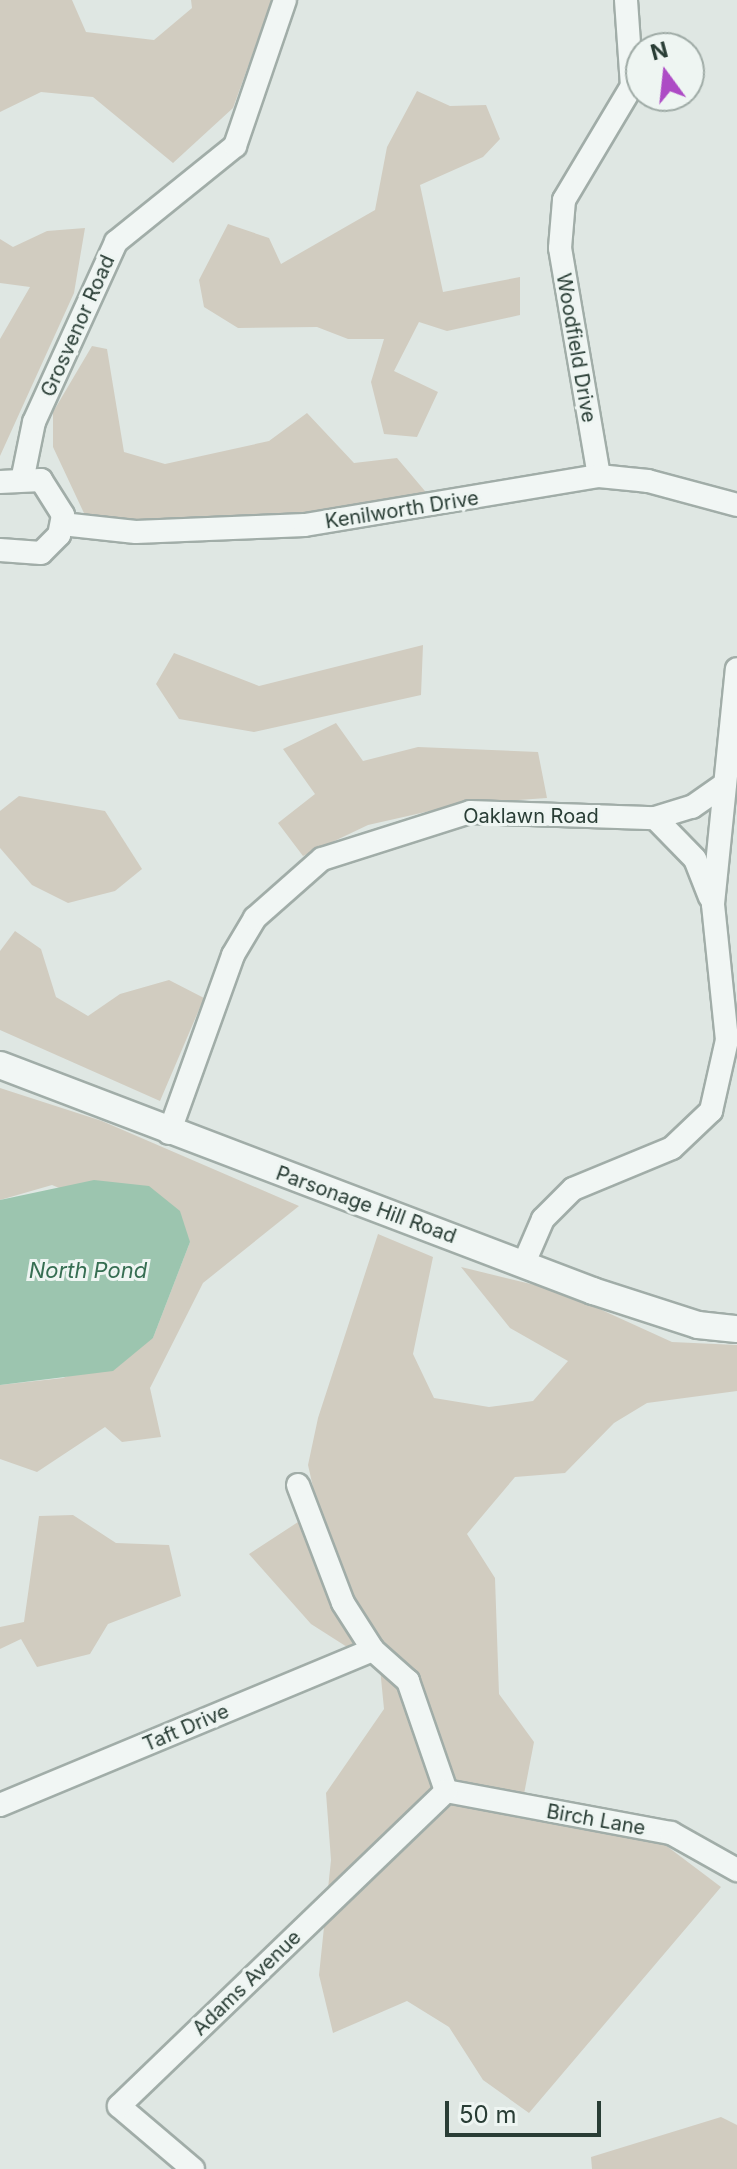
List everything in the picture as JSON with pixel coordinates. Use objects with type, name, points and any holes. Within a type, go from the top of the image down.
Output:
[{"type":"street","name":"Grosvenor Road","points":[[23,476],[34,422],[116,242],[235,146],[285,0]]},
{"type":"street","name":"Woodfield Drive","points":[[599,476],[560,248],[564,200],[632,86],[626,0]]},
{"type":"street","points":[[0,482],[23,476],[54,491],[62,524],[41,553],[1,555]]},
{"type":"street","name":"Kenilworth Drive","points":[[62,524],[136,532],[305,525],[599,476],[648,481],[737,505]]},
{"type":"street","points":[[524,1263],[543,1219],[573,1189],[672,1148],[711,1111],[727,1040],[713,904],[737,669]]},
{"type":"street","name":"Oaklawn Road","points":[[169,1133],[233,955],[255,918],[322,859],[470,812],[655,818],[692,807],[725,784]]},
{"type":"street","points":[[655,818],[695,859],[713,904]]},
{"type":"street","name":"Parsonage Hill Road","points":[[0,1065],[169,1133],[524,1263],[698,1325],[737,1329]]},
{"type":"street","points":[[298,1485],[343,1603],[373,1650],[408,1681],[446,1791]]},
{"type":"street","name":"Taft Drive","points":[[0,1805],[373,1650]]},
{"type":"street","name":"Birch Lane","points":[[446,1791],[671,1833],[737,1870]]},
{"type":"street","name":"Adams Avenue","points":[[193,2169],[119,2106],[446,1791]]},
{"type":"shaded area","points":[[0,0],[72,0],[86,32],[154,40],[192,8],[191,0],[272,0],[233,108],[173,163],[93,97],[41,92],[0,112]]},
{"type":"shaded area","points":[[417,91],[450,106],[486,105],[500,139],[483,157],[420,185],[443,292],[520,277],[520,315],[447,331],[419,322],[394,371],[438,392],[417,437],[384,434],[371,382],[384,339],[348,339],[317,327],[238,328],[204,307],[199,280],[228,224],[269,238],[281,264],[375,210],[387,147]]},
{"type":"shaded area","points":[[85,228],[74,293],[0,456],[0,339],[30,287],[0,283],[0,239],[13,247],[47,231]]},
{"type":"shaded area","points":[[92,346],[107,349],[124,452],[165,464],[269,441],[307,413],[354,463],[397,458],[430,497],[269,517],[90,526],[53,447],[53,412]]},
{"type":"shaded area","points":[[423,645],[421,695],[254,732],[179,719],[156,684],[174,653],[259,686]]},
{"type":"shaded area","points":[[336,723],[363,761],[418,747],[538,752],[547,798],[461,804],[368,825],[303,856],[278,823],[315,794],[283,749]]},
{"type":"shaded area","points":[[19,796],[105,811],[142,869],[115,891],[68,903],[32,885],[0,848],[0,811]]},
{"type":"shaded area","points":[[15,931],[41,949],[56,997],[88,1016],[120,994],[169,980],[204,998],[160,1101],[0,1030],[0,951]]},
{"type":"shaded area","points":[[0,1088],[102,1121],[299,1206],[203,1283],[150,1388],[161,1437],[122,1442],[105,1427],[37,1472],[0,1459],[0,1385],[63,1378],[153,1338],[190,1242],[52,1185],[0,1200]]},
{"type":"shaded area","points":[[378,1234],[433,1257],[413,1354],[434,1398],[489,1407],[533,1401],[568,1361],[510,1328],[461,1267],[560,1291],[672,1342],[737,1345],[737,1391],[647,1403],[614,1423],[565,1473],[515,1477],[467,1534],[495,1578],[499,1694],[534,1742],[520,1815],[656,1838],[721,1887],[529,2113],[483,2080],[449,2027],[407,2001],[333,2033],[319,1975],[331,1860],[326,1793],[384,1709],[380,1668],[311,1624],[249,1554],[318,1509],[308,1465],[318,1418]]},
{"type":"shaded area","points":[[73,1515],[116,1543],[169,1545],[181,1596],[108,1624],[90,1654],[37,1667],[21,1639],[0,1649],[0,1627],[24,1622],[39,1516]]},
{"type":"shaded area","points":[[721,2117],[737,2125],[737,2169],[592,2169],[591,2157]]},
{"type":"water","name":"North Pond","points":[[94,1180],[149,1186],[180,1211],[190,1242],[153,1338],[113,1371],[0,1385],[0,1200]]}]
